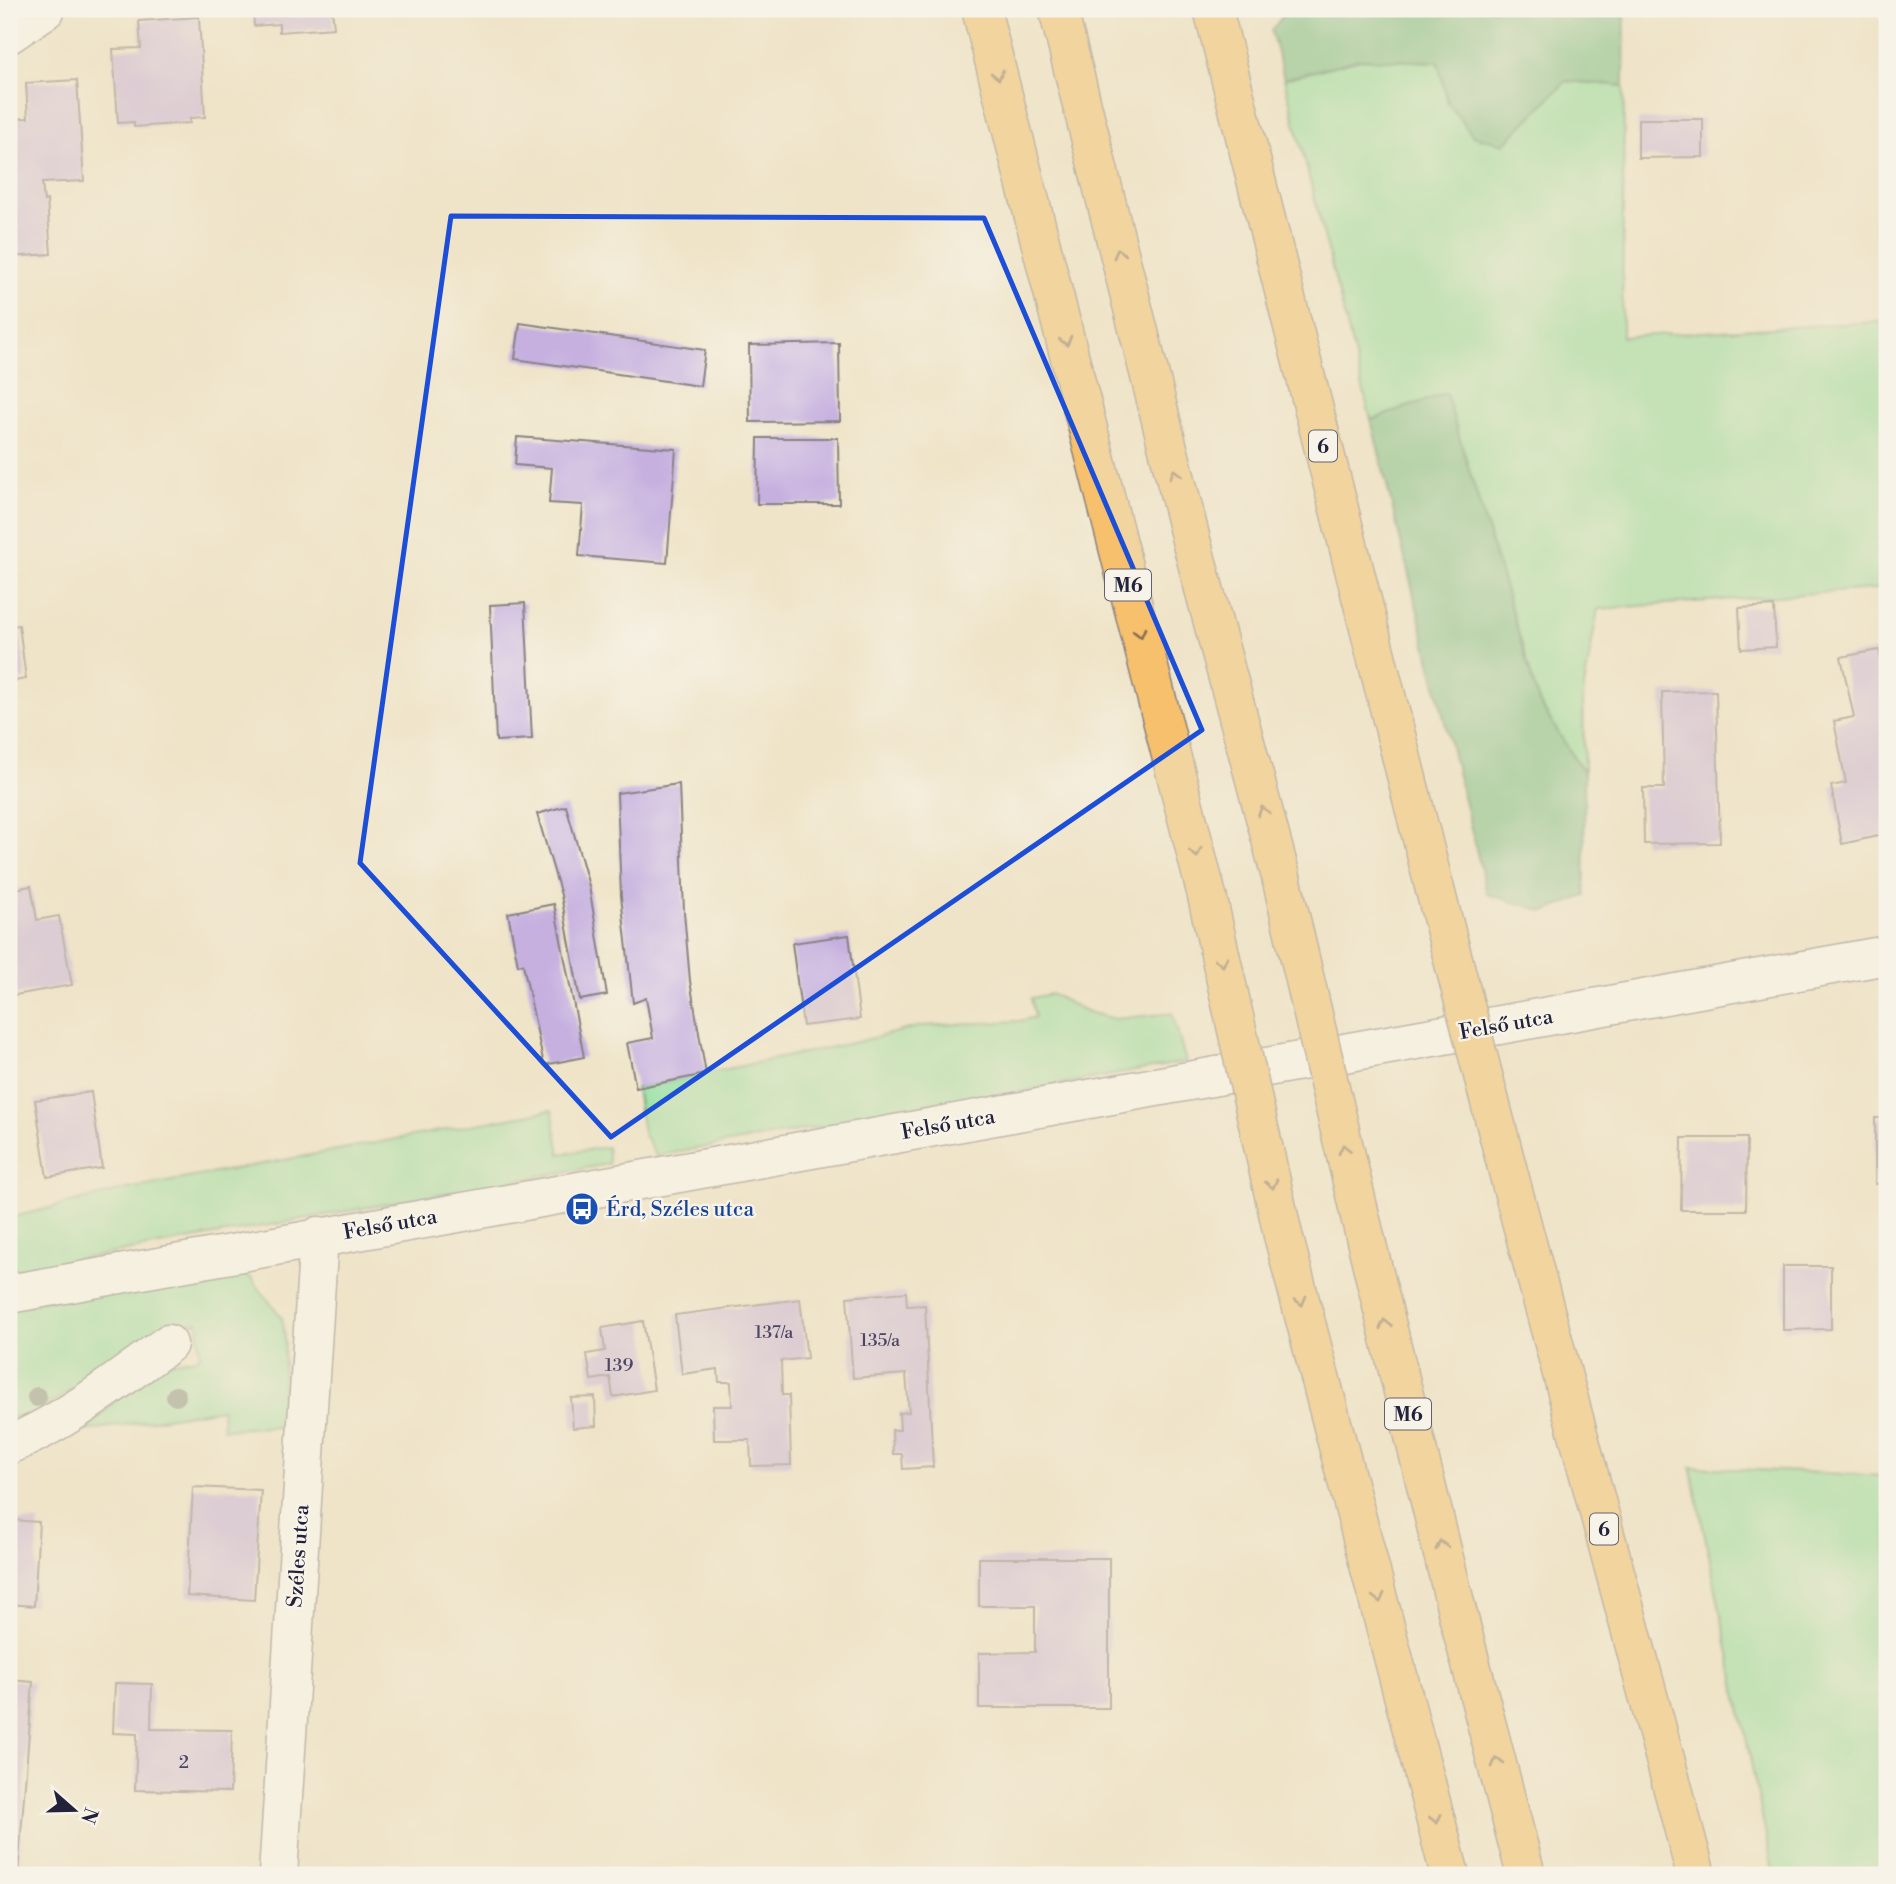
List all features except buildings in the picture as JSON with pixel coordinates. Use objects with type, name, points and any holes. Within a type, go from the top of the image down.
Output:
[{"type":"main road","name":"M6","points":[[982,9],[1207,896],[1283,1235],[1450,1875]]},
{"type":"main road","name":"M6","points":[[1058,9],[1191,540],[1281,877],[1360,1216],[1526,1875]]},
{"type":"main road","name":"6","points":[[1213,9],[1433,883],[1696,1875]]},
{"type":"street","points":[[9,34],[46,9]]},
{"type":"street","name":"Felső utca","points":[[9,1293],[1887,955]]},
{"type":"street","name":"Széles utca","points":[[278,1875],[319,1236]]},
{"type":"street","points":[[9,1445],[38,1433],[168,1344]]},
{"type":"highlighted area","points":[[451,216],[984,218],[1202,730],[611,1137],[360,863]]},
{"type":"green space","points":[[1288,9],[1625,9],[1624,86],[1566,81],[1504,144],[1473,136],[1448,103],[1438,62],[1360,59],[1284,79],[1271,31]]},
{"type":"green space","points":[[1360,59],[1439,62],[1448,103],[1504,144],[1566,81],[1624,86],[1622,337],[1887,321],[1887,588],[1598,609],[1583,692],[1584,773],[1539,702],[1446,394],[1371,420],[1284,79]]},
{"type":"green space","points":[[1446,393],[1539,702],[1584,773],[1585,896],[1545,912],[1487,894],[1371,420]]},
{"type":"green space","points":[[1051,994],[1088,1012],[1115,1019],[1172,1013],[1186,1062],[656,1156],[643,1133],[636,1088],[921,1026],[1020,1021],[1035,1017],[1031,998]]},
{"type":"green space","points":[[552,1110],[560,1154],[607,1147],[609,1164],[9,1272],[9,1218],[123,1190]]},
{"type":"green space","points":[[234,1270],[251,1278],[282,1318],[285,1336],[281,1427],[223,1429],[222,1409],[85,1431],[141,1375],[163,1364],[200,1357],[198,1322],[161,1330],[33,1416],[9,1418],[9,1306]]},
{"type":"green space","points":[[1691,1467],[1887,1476],[1887,1875],[1774,1875]]},
{"type":"place","name":"Érd, Széles utca","points":[[582,1209]]}]
